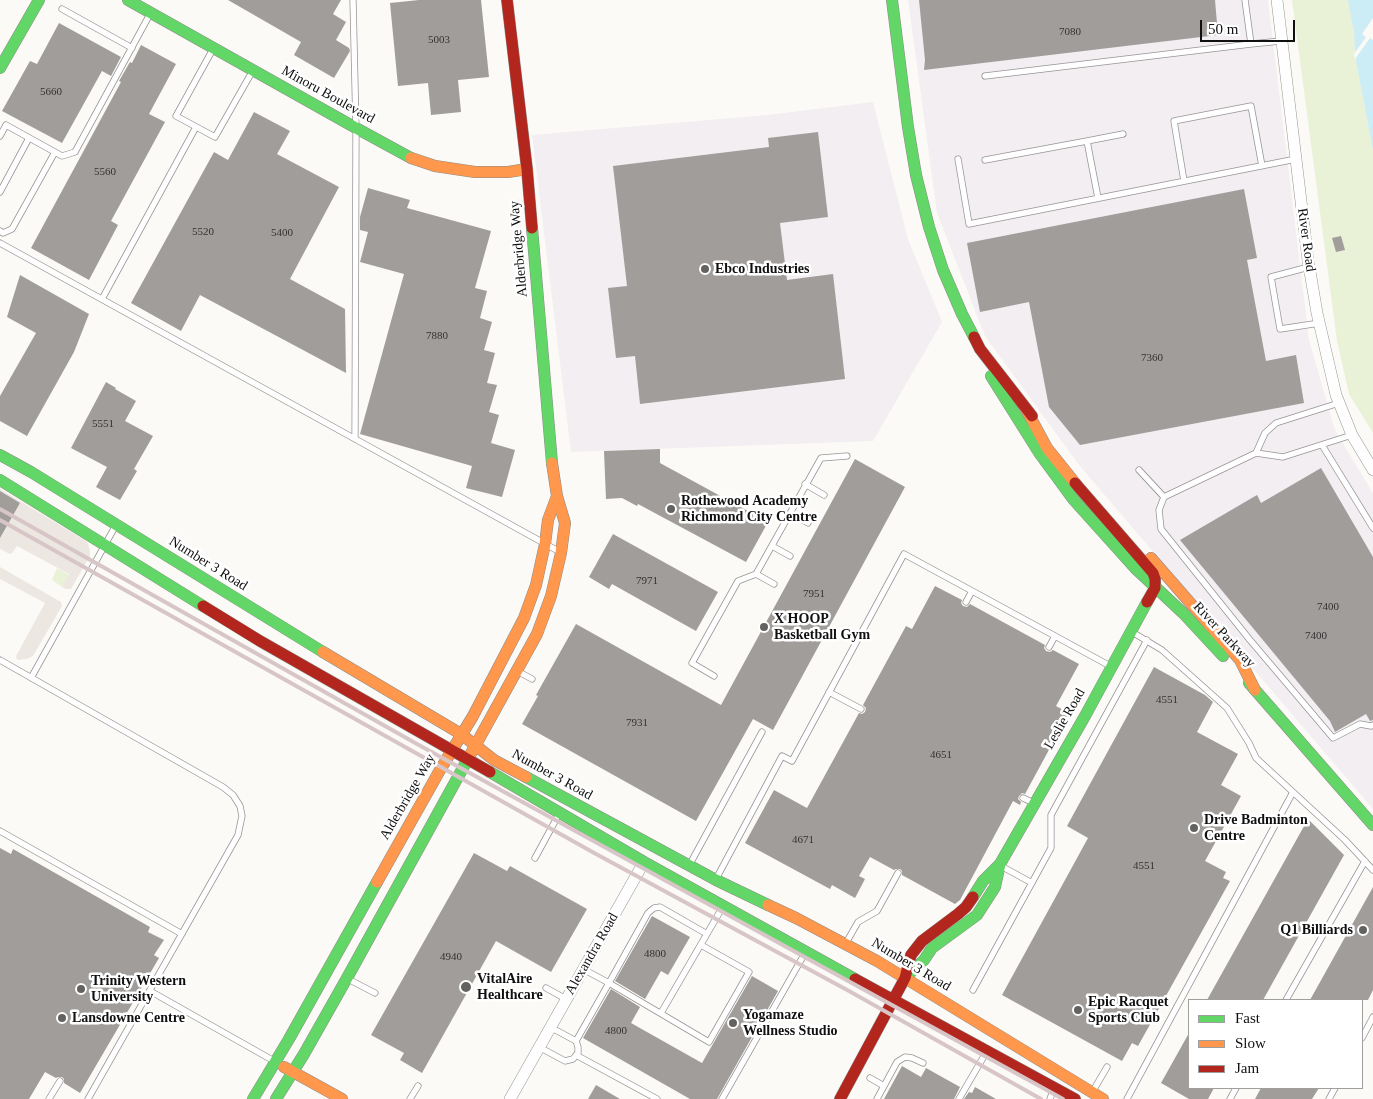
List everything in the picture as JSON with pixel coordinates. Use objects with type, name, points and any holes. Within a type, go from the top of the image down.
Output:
[{"type":"street","points":[[0,68],[39,0]]},
{"type":"street","name":"Minoru Boulevard","points":[[128,0],[400,152],[435,166],[475,172],[508,172],[527,169]]},
{"type":"street","name":"Alderbridge Way","points":[[276,1099],[347,978],[537,634],[551,596],[561,553],[564,523],[552,467],[527,169],[507,0]]},
{"type":"street","points":[[892,0],[916,175],[943,270],[980,349]]},
{"type":"street","name":"River Road","points":[[1276,0],[1309,267],[1320,323],[1336,395],[1352,435],[1373,470]]},
{"type":"street","name":"River Parkway","points":[[980,349],[1088,488],[1240,660],[1255,690]]},
{"type":"street","name":"River Parkway","points":[[980,349],[982,359],[1000,392],[1056,477],[1073,499],[1155,588],[1183,613],[1255,690]]},
{"type":"street","points":[[1026,409],[1047,448],[1064,470],[1153,573],[1155,588]]},
{"type":"street","name":"Number 3 Road","points":[[0,455],[31,472],[353,670],[461,734],[494,760],[689,866],[796,918],[877,961],[1103,1099]]},
{"type":"street","name":"Number 3 Road","points":[[0,480],[260,641],[644,862],[987,1051],[1052,1093],[1074,1099]]},
{"type":"street","name":"Alderbridge Way","points":[[253,1099],[473,716],[524,618],[536,585],[548,520],[557,496]]},
{"type":"street","name":"Leslie Road","points":[[840,1099],[905,978],[909,959],[922,941],[966,907],[983,881],[1000,864],[1155,588]]},
{"type":"street","points":[[1255,690],[1373,825]]},
{"type":"street","name":"Alexandra Road","points":[[510,1099],[644,862]]},
{"type":"street","points":[[274,1061],[342,1099]]},
{"type":"lane","points":[[353,0],[356,128],[355,439]]},
{"type":"lane","points":[[1245,0],[1251,44]]},
{"type":"lane","points":[[62,9],[132,48]]},
{"type":"lane","points":[[0,136],[6,125],[62,156],[75,152],[151,13]]},
{"type":"lane","points":[[985,76],[1281,41]]},
{"type":"lane","points":[[214,48],[176,116],[215,137],[253,70]]},
{"type":"lane","points":[[1184,181],[1174,120],[1251,106],[1262,166]]},
{"type":"lane","points":[[102,299],[196,127]]},
{"type":"lane","points":[[985,160],[1123,134]]},
{"type":"lane","points":[[0,192],[29,138]]},
{"type":"lane","points":[[1087,141],[1098,198]]},
{"type":"lane","points":[[0,231],[3,233],[12,229],[54,152]]},
{"type":"lane","points":[[958,159],[970,224],[1296,160]]},
{"type":"lane","points":[[0,243],[561,553]]},
{"type":"lane","points":[[1309,267],[1271,278],[1280,329],[1320,323]]},
{"type":"lane","points":[[1256,454],[1265,434],[1276,423],[1339,403]]},
{"type":"lane","points":[[1352,435],[1283,457],[1256,454],[1164,497],[1159,510],[1161,529],[1250,640],[1333,738],[1360,724],[1373,725]]},
{"type":"lane","points":[[1322,445],[1373,528]]},
{"type":"lane","points":[[714,676],[692,663],[738,581],[756,574],[821,458],[847,456]]},
{"type":"lane","points":[[1139,470],[1164,497]]},
{"type":"lane","points":[[806,484],[824,495]]},
{"type":"lane","points":[[790,513],[808,523]]},
{"type":"lane","points":[[31,678],[116,525]]},
{"type":"lane","points":[[772,546],[790,556]]},
{"type":"lane","points":[[716,880],[782,756],[792,761],[904,554],[1112,667]]},
{"type":"lane","points":[[756,574],[774,584]]},
{"type":"lane","points":[[966,602],[972,591]]},
{"type":"lane","points":[[1132,632],[1162,650],[1227,708],[1256,758],[1345,840],[1373,870]]},
{"type":"lane","points":[[1049,647],[1055,636]]},
{"type":"lane","points":[[972,990],[1051,848],[1051,815],[1147,640]]},
{"type":"lane","points":[[0,660],[223,787],[233,795],[240,806],[242,816],[238,835],[88,1099]]},
{"type":"lane","points":[[517,671],[532,679]]},
{"type":"lane","points":[[829,692],[861,709]]},
{"type":"lane","points":[[689,866],[762,732]]},
{"type":"lane","points":[[1127,1099],[1293,792]]},
{"type":"lane","points":[[1023,798],[1034,803]]},
{"type":"lane","points":[[535,858],[560,812]]},
{"type":"lane","points":[[0,830],[182,934]]},
{"type":"lane","points":[[1287,999],[1364,861]]},
{"type":"lane","points":[[1000,864],[1032,883]]},
{"type":"lane","points":[[845,944],[858,922],[877,911],[898,873]]},
{"type":"lane","points":[[661,1013],[723,906]]},
{"type":"lane","points":[[576,1041],[648,913],[654,908],[660,907],[707,934]]},
{"type":"lane","points":[[584,969],[709,1042],[749,972],[700,946]]},
{"type":"lane","points":[[722,1099],[806,952]]},
{"type":"lane","points":[[347,978],[375,993]]},
{"type":"lane","points":[[546,988],[566,999]]},
{"type":"lane","points":[[150,991],[274,1061]]},
{"type":"lane","points":[[1363,1036],[1373,1017]]},
{"type":"lane","points":[[539,1047],[565,1061],[573,1059],[578,1053],[576,1041],[550,1027]]},
{"type":"lane","points":[[959,1099],[987,1051]]},
{"type":"lane","points":[[576,1055],[657,1099]]},
{"type":"lane","points":[[877,1099],[897,1062],[905,1057],[923,1063]]},
{"type":"lane","points":[[1092,1092],[1107,1067]]},
{"type":"lane","points":[[870,1078],[884,1086]]},
{"type":"lane","points":[[49,1099],[60,1081]]},
{"type":"lane","points":[[410,1099],[418,1086]]},
{"type":"shaded area","points":[[908,0],[1268,0],[1309,340],[1335,430],[1373,493],[1373,809],[1079,465],[985,336],[937,213]]},
{"type":"shaded area","points":[[873,102],[908,239],[942,322],[873,441],[571,452],[532,135],[767,115]]},
{"type":"shaded area","points":[[0,489],[86,541],[90,556],[71,589],[62,587],[69,574],[17,546],[10,554],[0,549]]},
{"type":"shaded area","points":[[0,567],[61,602],[62,606],[33,656],[27,659],[17,660],[16,656],[45,603],[0,579]]},
{"type":"green space","points":[[1292,0],[1349,0],[1355,56],[1373,151],[1373,433],[1349,394],[1337,341]]},
{"type":"green space","points":[[57,568],[69,575],[62,587],[52,580]]},
{"type":"water","points":[[1348,0],[1373,0],[1373,151],[1355,56],[1354,33]]},
{"type":"pier","points":[[1373,18],[1373,40],[1370,38],[1355,59],[1354,54],[1366,37],[1362,34]]},
{"type":"building","points":[[228,0],[341,0],[333,14],[346,22],[336,40],[349,48],[350,51],[334,78],[294,55],[301,42]]},
{"type":"building","points":[[419,0],[481,0],[489,77],[458,80],[461,112],[431,115],[428,83],[398,86],[390,3]]},
{"type":"building","points":[[919,0],[1215,0],[1218,35],[924,70],[925,60]]},
{"type":"building","points":[[59,23],[121,57],[111,76],[102,71],[62,143],[2,111],[30,61],[37,64]]},
{"type":"building","points":[[141,45],[176,64],[149,114],[165,122],[111,221],[118,225],[89,280],[31,248],[121,82],[119,81],[130,62],[132,63]]},
{"type":"building","points":[[254,112],[290,131],[277,154],[339,187],[290,279],[345,309],[346,373],[200,295],[181,331],[131,303],[214,152],[228,160]]},
{"type":"building","name":"Ebco Industries","points":[[818,132],[828,217],[780,223],[787,280],[833,274],[845,379],[640,404],[635,356],[616,358],[608,288],[627,286],[613,166],[769,147],[768,138]]},
{"type":"building","points":[[368,188],[410,200],[407,208],[491,231],[475,288],[487,291],[480,318],[492,322],[484,350],[495,353],[487,383],[497,385],[489,412],[499,415],[491,443],[515,450],[502,497],[466,488],[472,466],[360,434],[404,274],[360,262],[368,232],[360,230],[360,217]]},
{"type":"building","points":[[1244,189],[1257,258],[1247,260],[1266,361],[1296,355],[1304,403],[1080,445],[1049,407],[1029,302],[980,312],[967,243]]},
{"type":"building","points":[[1341,236],[1345,250],[1336,252],[1332,238]]},
{"type":"building","points":[[20,275],[89,314],[74,352],[27,436],[0,421],[0,396],[36,333],[7,317]]},
{"type":"building","points":[[106,382],[136,401],[125,421],[153,436],[134,469],[137,471],[120,500],[96,487],[107,467],[71,448]]},
{"type":"building","points":[[660,449],[660,463],[768,522],[746,562],[638,504],[637,506],[622,498],[606,499],[604,451]]},
{"type":"building","points":[[855,459],[905,487],[773,730],[753,719],[696,821],[522,724],[576,624],[721,705]]},
{"type":"building","points":[[1321,468],[1373,557],[1373,720],[1370,721],[1366,714],[1335,732],[1330,721],[1180,540],[1257,495],[1261,503]]},
{"type":"building","points":[[0,491],[20,503],[0,538]]},
{"type":"building","points":[[613,534],[718,592],[696,631],[612,584],[609,589],[589,577]]},
{"type":"building","points":[[935,586],[962,600],[963,606],[967,607],[970,604],[1045,645],[1046,651],[1050,652],[1053,650],[1079,664],[1056,706],[1069,713],[1025,794],[1022,793],[1019,796],[1020,805],[1013,801],[960,900],[955,904],[902,875],[900,869],[894,870],[870,857],[859,876],[865,879],[855,898],[832,885],[830,889],[745,843],[774,790],[807,808],[859,713],[865,712],[866,708],[863,705],[906,626],[912,629]]},
{"type":"building","points":[[1154,667],[1205,695],[1213,702],[1197,732],[1238,754],[1221,785],[1241,796],[1205,861],[1226,872],[1223,878],[1230,881],[1138,1046],[1132,1043],[1122,1061],[1002,995],[1088,838],[1067,826]]},
{"type":"building","points":[[1308,819],[1344,855],[1264,999],[1208,999]]},
{"type":"building","name":"Trinity Western University","points":[[0,848],[11,854],[13,849],[150,927],[148,932],[164,940],[154,955],[159,958],[80,1093],[64,1083],[62,1077],[56,1078],[45,1072],[29,1099],[0,1099]]},
{"type":"building","points":[[474,853],[507,871],[510,866],[587,909],[551,972],[496,941],[422,1073],[400,1060],[404,1053],[371,1035]]},
{"type":"building","points":[[1373,887],[1373,990],[1368,1000],[1311,999]]},
{"type":"building","points":[[652,916],[690,937],[668,975],[661,971],[645,999],[615,981]]},
{"type":"building","points":[[752,976],[778,991],[717,1099],[690,1099],[583,1038],[611,989],[640,1007],[631,1023],[702,1063]]},
{"type":"building","points":[[1188,1035],[1188,1089],[1213,1089],[1208,1099],[1189,1099],[1161,1083]]},
{"type":"building","points":[[902,1066],[921,1077],[926,1068],[960,1087],[954,1099],[884,1099]]},
{"type":"building","points":[[596,1085],[620,1099],[588,1099]]},
{"type":"building","points":[[975,1087],[996,1099],[964,1099],[969,1092],[972,1093]]},
{"type":"building","points":[[1260,1089],[1318,1089],[1312,1099],[1255,1099]]},
{"type":"railway","points":[[0,509],[417,744],[1063,1099]]},
{"type":"railway","points":[[0,520],[596,854],[849,991],[1041,1099]]},
{"type":"traffic: fast","points":[[0,68],[39,0]]},
{"type":"traffic: fast","points":[[128,0],[411,158]]},
{"type":"traffic: fast","points":[[892,0],[916,175],[929,227],[943,270],[974,337]]},
{"type":"traffic: fast","points":[[532,228],[552,463]]},
{"type":"traffic: fast","points":[[991,376],[1040,454],[1073,499],[1135,568],[1183,613],[1223,656]]},
{"type":"traffic: fast","points":[[0,455],[31,472],[323,652]]},
{"type":"traffic: fast","points":[[0,480],[203,606]]},
{"type":"traffic: fast","points":[[973,897],[983,881],[1000,864],[1085,716],[1147,602]]},
{"type":"traffic: fast","points":[[1249,683],[1373,825]]},
{"type":"traffic: fast","points":[[276,1099],[347,978],[469,757]]},
{"type":"traffic: fast","points":[[490,772],[644,862],[855,979]]},
{"type":"traffic: fast","points":[[526,777],[716,880],[768,905]]},
{"type":"traffic: fast","points":[[905,978],[924,960],[932,948],[977,915],[995,887],[1000,864]]},
{"type":"traffic: fast","points":[[253,1099],[377,882]]},
{"type":"traffic: slow","points":[[411,158],[435,166],[475,172],[508,172],[527,169]]},
{"type":"traffic: slow","points":[[1026,409],[1047,448],[1075,483]]},
{"type":"traffic: slow","points":[[469,757],[537,634],[551,596],[561,553],[565,523],[557,496],[552,463]]},
{"type":"traffic: slow","points":[[377,882],[440,770],[473,716],[524,618],[536,585],[548,520],[557,496]]},
{"type":"traffic: slow","points":[[1151,558],[1240,660],[1255,690]]},
{"type":"traffic: slow","points":[[323,652],[461,734],[494,760],[526,777]]},
{"type":"traffic: slow","points":[[768,905],[877,961],[1103,1099]]},
{"type":"traffic: slow","points":[[284,1067],[342,1099]]},
{"type":"traffic: jam","points":[[507,0],[532,228]]},
{"type":"traffic: jam","points":[[974,337],[980,349],[1032,416]]},
{"type":"traffic: jam","points":[[1075,483],[1153,573],[1155,588],[1147,602]]},
{"type":"traffic: jam","points":[[203,606],[260,641],[490,772]]},
{"type":"traffic: jam","points":[[840,1099],[905,978],[911,955],[922,941],[958,914],[973,897]]},
{"type":"traffic: jam","points":[[855,979],[1075,1099]]},
{"type":"place","name":"Ebco Industries","points":[[705,269]]},
{"type":"place","name":"Rothewood Academy Richmond City Centre","points":[[671,509]]},
{"type":"place","name":"X HOOP Basketball Gym","points":[[764,627]]},
{"type":"place","name":"Drive Badminton Centre","points":[[1194,828]]},
{"type":"place","name":"Q1 Billiards","points":[[1363,930]]},
{"type":"place","name":"VitalAire Healthcare","points":[[466,987]]},
{"type":"place","name":"Trinity Western University","points":[[81,989]]},
{"type":"place","name":"Epic Racquet Sports Club","points":[[1078,1010]]},
{"type":"place","name":"Lansdowne Centre","points":[[62,1018]]},
{"type":"place","name":"Yogamaze Wellness Studio","points":[[733,1023]]}]
